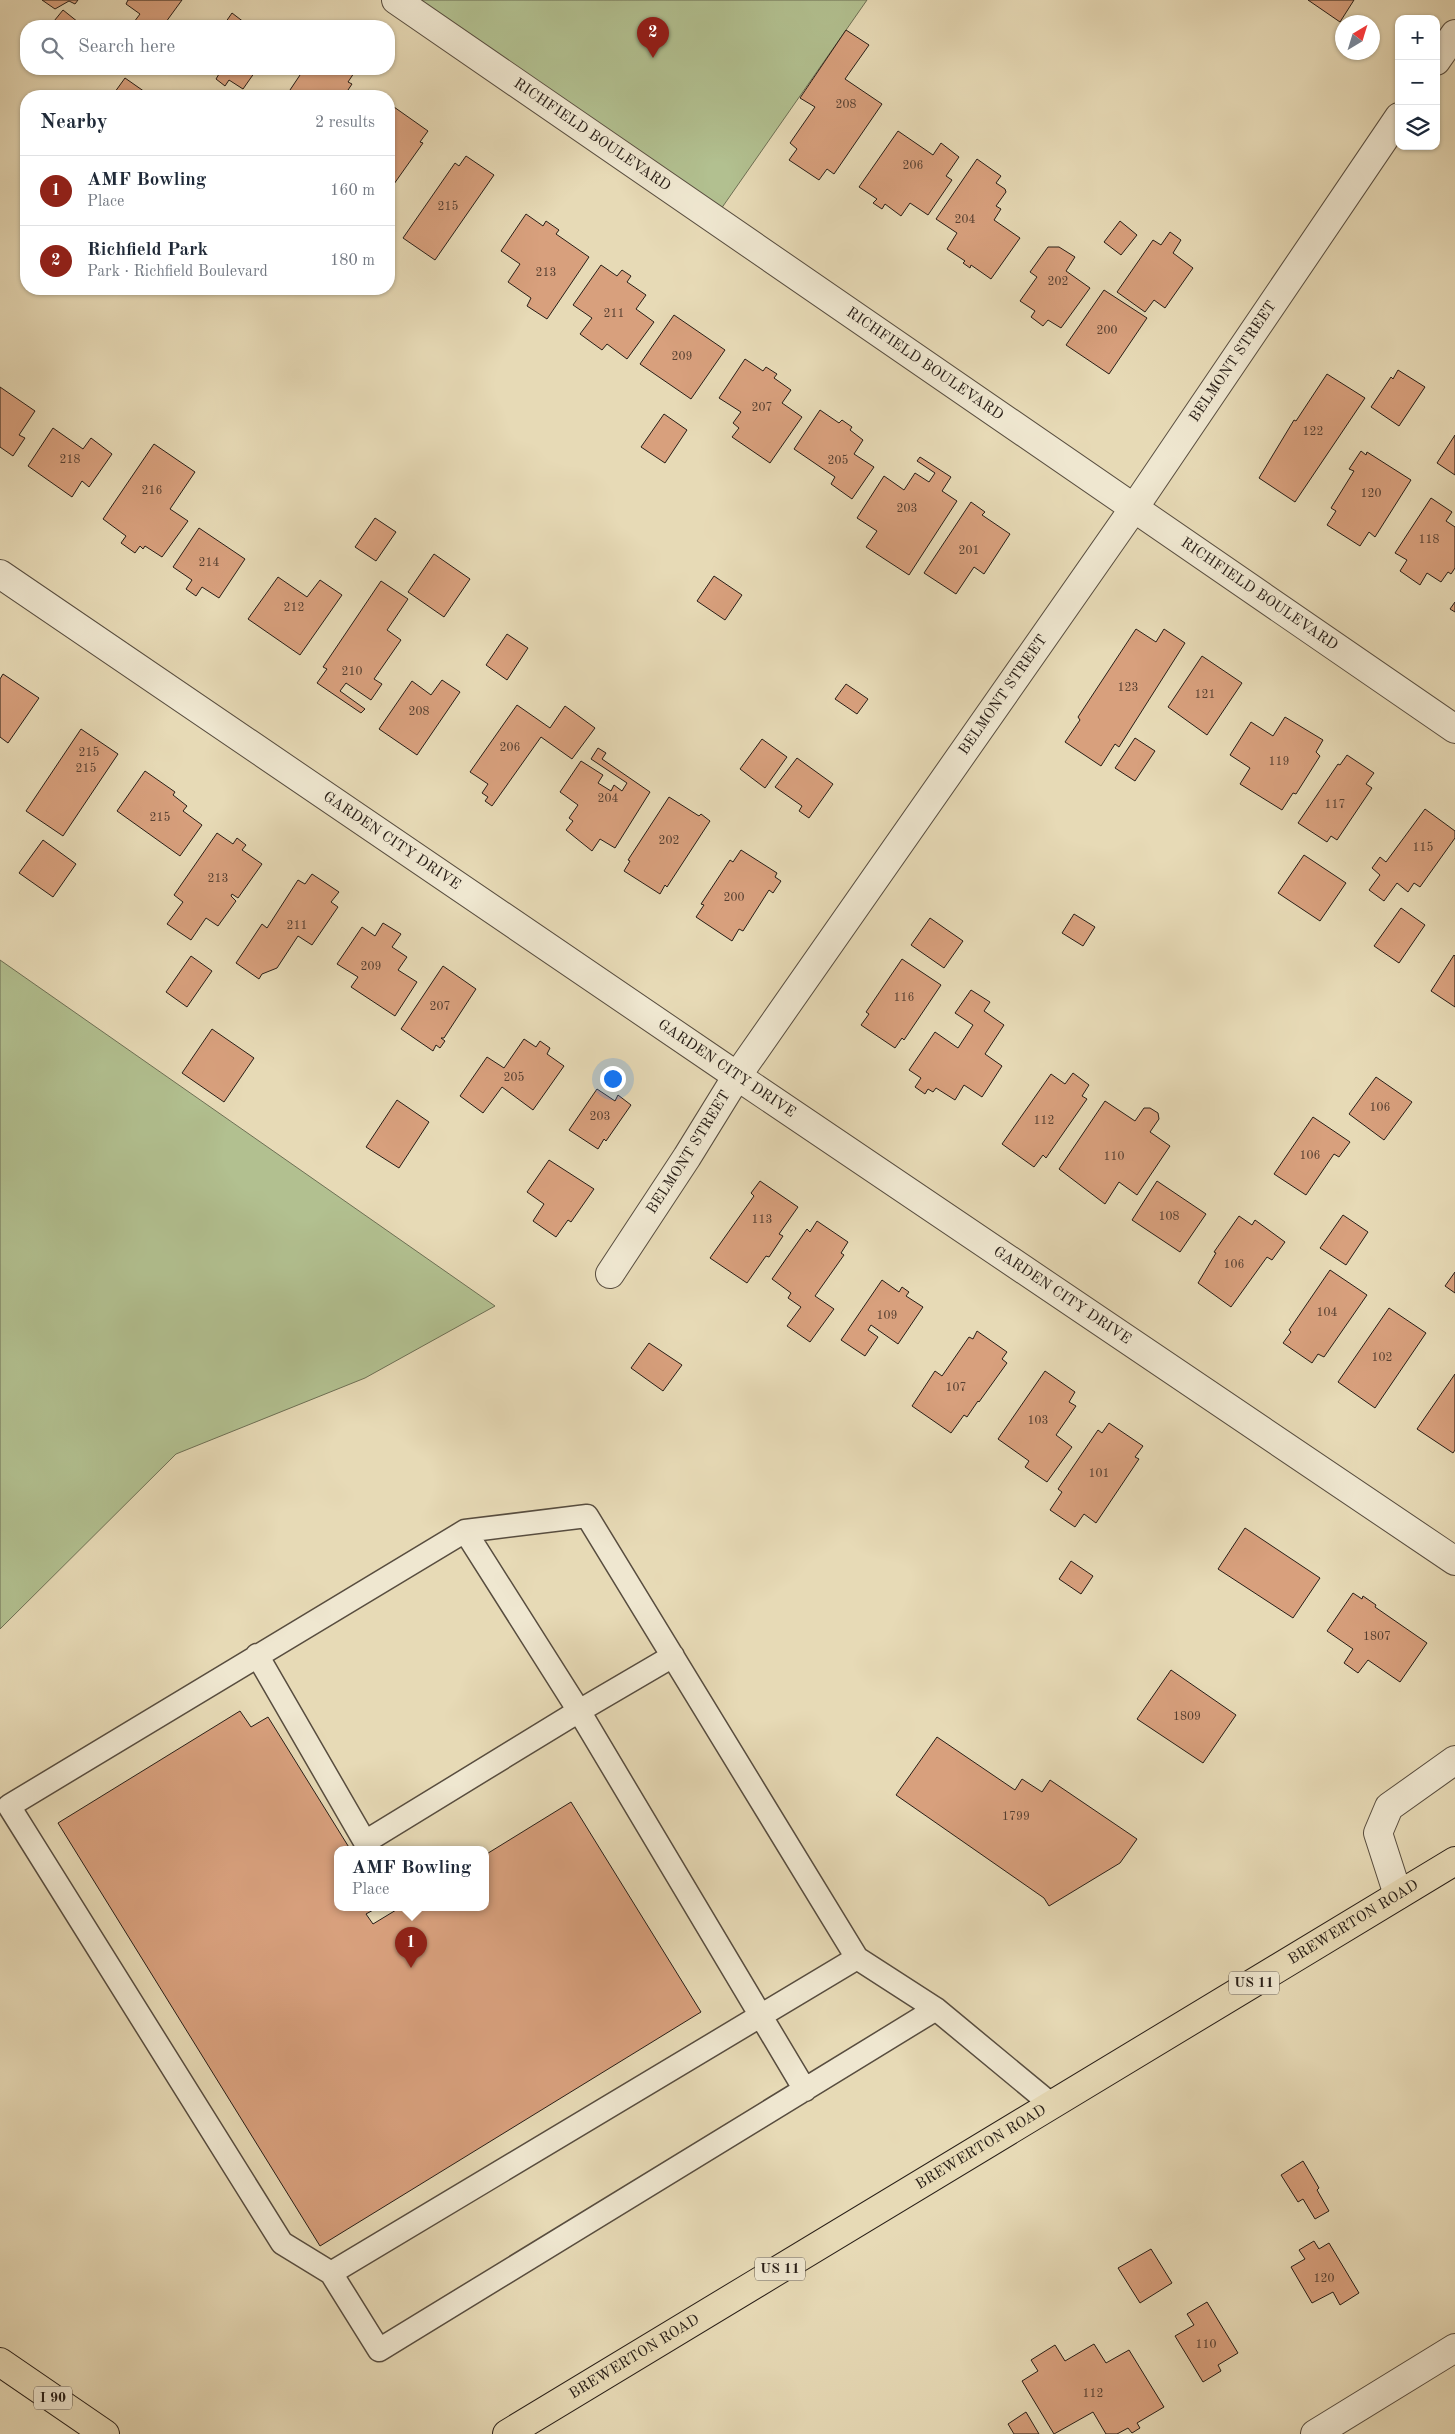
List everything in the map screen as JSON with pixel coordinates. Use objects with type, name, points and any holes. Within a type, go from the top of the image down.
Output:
[{"type":"main road","name":"BREWERTON ROAD","points":[[507,2434],[1455,1861]]},
{"type":"main road","name":"I 90","points":[[0,2362],[105,2434]]},
{"type":"street","name":"RICHFIELD BOULEVARD","points":[[396,0],[1455,729]]},
{"type":"street","points":[[1437,60],[1455,34]]},
{"type":"street","name":"BELMONT STREET","points":[[610,1274],[687,1158],[737,1076],[1134,508],[1395,123]]},
{"type":"street","name":"GARDEN CITY DRIVE","points":[[0,574],[737,1076],[1455,1560]]},
{"type":"street","points":[[1398,1895],[1378,1833],[1389,1807],[1455,1760]]},
{"type":"street","points":[[1315,2434],[1455,2348]]},
{"type":"lane","points":[[936,2010],[379,2350],[331,2273],[282,2242],[9,1806],[465,1531],[587,1516],[857,1958],[936,2010],[1052,2104]]},
{"type":"lane","points":[[465,1531],[579,1711],[804,2090]]},
{"type":"lane","points":[[257,1655],[365,1842],[579,1711],[673,1656]]},
{"type":"lane","points":[[331,2273],[857,1958]]},
{"type":"green space","points":[[396,0],[867,0],[714,219]]},
{"type":"green space","points":[[0,960],[495,1306],[365,1378],[176,1454],[0,1629]]},
{"type":"building","points":[[42,0],[78,0],[75,4],[69,1],[55,9]]},
{"type":"building","points":[[128,0],[182,0],[167,20],[136,20],[140,14],[126,4]]},
{"type":"building","points":[[1308,0],[1354,0],[1344,15],[1335,15],[1335,19]]},
{"type":"building","points":[[63,10],[76,20],[55,20]]},
{"type":"building","points":[[232,13],[241,20],[227,20]]},
{"type":"building","points":[[846,30],[869,45],[845,79],[882,104],[834,174],[827,169],[819,180],[789,160],[797,149],[790,143],[815,107],[800,98]]},
{"type":"building","points":[[218,75],[253,75],[243,89],[229,80],[225,86],[216,79]]},
{"type":"building","points":[[300,75],[353,75],[348,82],[352,84],[348,90],[290,90]]},
{"type":"building","points":[[125,78],[142,90],[116,90]]},
{"type":"building","points":[[395,108],[428,131],[420,142],[423,143],[395,183]]},
{"type":"building","points":[[898,131],[933,155],[941,143],[959,157],[946,176],[952,180],[928,215],[910,203],[901,216],[885,204],[882,209],[873,203],[877,199],[859,187]]},
{"type":"building","points":[[466,156],[494,175],[435,260],[403,238],[455,163],[459,166]]},
{"type":"building","points":[[977,159],[1001,176],[996,183],[1005,189],[1006,192],[996,206],[1001,209],[994,220],[1020,238],[991,279],[971,265],[970,268],[963,263],[965,261],[947,249],[957,233],[936,219]]},
{"type":"building","points":[[526,214],[543,226],[546,221],[559,230],[556,234],[589,257],[547,319],[527,306],[531,298],[508,282],[520,264],[501,251]]},
{"type":"building","points":[[1120,221],[1137,235],[1121,255],[1104,242]]},
{"type":"building","points":[[1170,232],[1181,240],[1173,253],[1193,268],[1165,308],[1154,300],[1145,312],[1117,292],[1153,240],[1161,245]]},
{"type":"building","points":[[1048,247],[1059,247],[1075,257],[1066,271],[1090,288],[1061,328],[1048,320],[1043,326],[1031,317],[1035,311],[1020,301],[1037,277],[1030,272]]},
{"type":"building","points":[[601,265],[617,276],[622,270],[631,276],[627,282],[646,295],[636,309],[654,322],[627,359],[607,344],[602,350],[580,334],[592,318],[573,305]]},
{"type":"building","points":[[1104,290],[1147,318],[1109,374],[1066,345]]},
{"type":"building","points":[[674,315],[725,350],[691,399],[640,364]]},
{"type":"building","points":[[745,359],[763,371],[766,367],[777,374],[774,378],[791,390],[782,403],[802,417],[770,463],[732,437],[739,428],[733,423],[741,412],[719,398]]},
{"type":"building","points":[[1398,370],[1425,387],[1399,426],[1371,407],[1391,377],[1393,379]]},
{"type":"building","points":[[1327,374],[1365,398],[1295,502],[1259,478],[1294,420],[1296,421]]},
{"type":"building","points":[[0,387],[35,411],[19,435],[25,438],[13,456],[0,447]]},
{"type":"building","points":[[820,410],[839,423],[842,420],[852,427],[850,430],[863,440],[854,454],[874,467],[852,499],[831,484],[835,477],[794,449]]},
{"type":"building","points":[[664,414],[687,430],[665,463],[641,447]]},
{"type":"building","points":[[53,428],[83,449],[91,438],[112,454],[89,487],[82,481],[72,497],[28,466]]},
{"type":"building","points":[[1455,435],[1455,475],[1437,463]]},
{"type":"building","points":[[154,444],[195,472],[170,509],[188,521],[162,557],[145,546],[143,549],[140,546],[135,553],[121,543],[126,536],[103,519]]},
{"type":"building","points":[[1361,451],[1366,455],[1367,452],[1411,480],[1375,537],[1369,532],[1360,546],[1327,525],[1336,511],[1331,508],[1354,471],[1349,469]]},
{"type":"building","points":[[920,457],[951,477],[942,491],[957,501],[909,575],[866,547],[877,531],[857,518],[884,476],[904,490],[915,473],[929,482],[935,473],[917,461]]},
{"type":"building","points":[[1431,498],[1452,512],[1446,521],[1455,527],[1455,568],[1451,574],[1448,572],[1441,582],[1427,573],[1420,585],[1400,571],[1407,560],[1395,553]]},
{"type":"building","points":[[971,502],[985,512],[982,515],[1010,534],[984,574],[974,567],[956,594],[924,573]]},
{"type":"building","points":[[375,518],[396,532],[376,561],[355,547]]},
{"type":"building","points":[[199,528],[245,559],[219,598],[202,587],[196,596],[186,589],[192,580],[173,567]]},
{"type":"building","points":[[434,554],[470,579],[444,617],[408,592]]},
{"type":"building","points":[[714,576],[742,595],[725,620],[697,601]]},
{"type":"building","points":[[278,577],[307,597],[320,580],[342,595],[300,655],[248,619]]},
{"type":"building","points":[[381,581],[408,599],[387,630],[401,640],[374,679],[382,684],[371,700],[346,683],[340,691],[365,709],[361,713],[317,683],[327,669],[323,667]]},
{"type":"building","points":[[1455,602],[1455,612],[1450,609]]},
{"type":"building","points":[[1136,629],[1156,642],[1164,629],[1185,643],[1119,747],[1115,744],[1101,766],[1065,742],[1080,720],[1078,717]]},
{"type":"building","points":[[507,634],[528,648],[507,680],[486,665]]},
{"type":"building","points":[[1202,656],[1242,683],[1207,735],[1168,707]]},
{"type":"building","points":[[3,674],[39,698],[8,743],[0,737],[0,679]]},
{"type":"building","points":[[442,680],[460,692],[417,755],[379,729],[412,681],[431,695]]},
{"type":"building","points":[[846,684],[868,699],[857,714],[835,699]]},
{"type":"building","points":[[517,705],[550,728],[565,706],[595,728],[572,759],[541,737],[492,806],[485,801],[488,797],[482,793],[488,784],[470,772]]},
{"type":"building","points":[[1285,717],[1323,740],[1316,752],[1320,756],[1296,794],[1293,793],[1282,810],[1240,784],[1250,768],[1230,755],[1251,722],[1273,736]]},
{"type":"building","points":[[81,729],[118,754],[63,836],[26,811]]},
{"type":"building","points":[[1135,738],[1155,751],[1135,781],[1115,768]]},
{"type":"building","points":[[762,739],[787,757],[765,788],[740,769]]},
{"type":"building","points":[[598,748],[606,753],[602,759],[650,792],[615,848],[600,839],[592,851],[566,830],[573,821],[569,818],[578,805],[560,792],[581,761],[603,775],[598,783],[611,791],[614,785],[622,791],[627,783],[591,759]]},
{"type":"building","points":[[1347,755],[1374,773],[1366,784],[1372,788],[1337,840],[1331,836],[1327,842],[1298,823],[1338,764],[1340,765]]},
{"type":"building","points":[[797,758],[833,784],[809,818],[799,811],[802,806],[775,787]]},
{"type":"building","points":[[145,771],[175,792],[173,795],[187,806],[183,811],[202,825],[180,856],[117,811]]},
{"type":"building","points":[[669,797],[710,821],[667,887],[665,885],[660,894],[624,871],[630,861],[628,860]]},
{"type":"building","points":[[1425,809],[1455,831],[1455,838],[1420,887],[1414,883],[1408,892],[1397,883],[1384,901],[1369,890],[1380,875],[1372,868],[1380,857],[1386,862]]},
{"type":"building","points":[[217,833],[233,844],[237,838],[246,845],[242,850],[262,864],[238,898],[232,894],[231,896],[236,901],[218,926],[206,918],[191,940],[167,924],[183,902],[174,895]]},
{"type":"building","points":[[43,840],[76,864],[53,897],[19,873]]},
{"type":"building","points":[[741,850],[777,873],[775,877],[781,881],[773,893],[769,890],[743,931],[739,929],[732,941],[696,917],[704,905],[701,904],[730,860],[733,862]]},
{"type":"building","points":[[1304,855],[1346,883],[1320,921],[1278,893]]},
{"type":"building","points":[[312,874],[339,892],[331,902],[338,907],[312,945],[298,936],[277,968],[262,974],[259,979],[236,963],[262,924],[267,928],[298,880],[305,884]]},
{"type":"building","points":[[1401,908],[1425,925],[1399,963],[1374,946]]},
{"type":"building","points":[[1074,914],[1095,927],[1083,946],[1062,933]]},
{"type":"building","points":[[930,918],[963,941],[944,968],[911,945]]},
{"type":"building","points":[[383,923],[401,934],[392,947],[407,957],[398,970],[417,982],[395,1016],[351,987],[358,977],[337,964],[362,927],[375,936]]},
{"type":"building","points":[[191,956],[212,971],[187,1007],[166,992]]},
{"type":"building","points":[[1455,956],[1455,1007],[1431,991]]},
{"type":"building","points":[[902,959],[941,985],[904,1040],[902,1038],[895,1048],[861,1025],[869,1014],[866,1012]]},
{"type":"building","points":[[443,966],[476,989],[444,1038],[441,1038],[445,1041],[440,1048],[436,1045],[433,1051],[401,1029]]},
{"type":"building","points":[[971,990],[990,1002],[984,1011],[1004,1025],[985,1054],[1002,1066],[982,1097],[964,1085],[955,1100],[936,1088],[933,1092],[928,1089],[925,1094],[915,1087],[921,1078],[909,1070],[935,1032],[958,1048],[973,1025],[955,1013]]},
{"type":"building","points":[[212,1029],[254,1058],[224,1102],[182,1073]]},
{"type":"building","points":[[524,1039],[536,1047],[540,1041],[550,1048],[547,1054],[564,1066],[533,1110],[502,1087],[483,1113],[460,1096],[487,1057],[504,1068]]},
{"type":"building","points":[[1073,1073],[1089,1085],[1082,1096],[1087,1099],[1046,1158],[1043,1155],[1034,1167],[1002,1144],[1051,1074],[1065,1084]]},
{"type":"building","points":[[1376,1077],[1412,1102],[1384,1140],[1349,1114]]},
{"type":"building","points":[[597,1089],[615,1101],[618,1095],[631,1105],[606,1141],[604,1139],[598,1149],[569,1130]]},
{"type":"building","points":[[397,1100],[429,1122],[399,1168],[366,1147]]},
{"type":"building","points":[[1105,1101],[1135,1121],[1144,1108],[1150,1108],[1158,1113],[1159,1119],[1150,1132],[1170,1146],[1137,1195],[1119,1182],[1105,1204],[1059,1169]]},
{"type":"building","points":[[1313,1117],[1350,1142],[1339,1157],[1334,1154],[1306,1195],[1274,1174]]},
{"type":"building","points":[[549,1160],[594,1189],[571,1222],[568,1220],[556,1237],[533,1221],[544,1204],[527,1192]]},
{"type":"building","points":[[760,1181],[798,1207],[779,1234],[783,1236],[769,1257],[766,1256],[747,1283],[710,1258],[754,1196],[751,1193]]},
{"type":"building","points":[[1157,1181],[1206,1214],[1180,1252],[1132,1220]]},
{"type":"building","points":[[1343,1215],[1368,1232],[1346,1265],[1320,1248]]},
{"type":"building","points":[[1239,1216],[1252,1225],[1255,1220],[1285,1242],[1272,1260],[1267,1257],[1231,1307],[1198,1283],[1216,1253],[1214,1252]]},
{"type":"building","points":[[817,1221],[848,1242],[841,1253],[844,1255],[815,1296],[834,1309],[810,1342],[787,1326],[801,1307],[788,1298],[791,1293],[772,1279],[807,1229],[810,1232]]},
{"type":"building","points":[[1330,1270],[1367,1295],[1324,1357],[1318,1354],[1312,1363],[1283,1343],[1291,1332],[1289,1330]]},
{"type":"building","points":[[1455,1272],[1455,1293],[1445,1286]]},
{"type":"building","points":[[882,1280],[899,1292],[902,1287],[909,1292],[906,1296],[923,1307],[898,1344],[871,1325],[868,1330],[878,1337],[865,1356],[841,1340]]},
{"type":"building","points":[[1389,1308],[1426,1333],[1375,1408],[1338,1382]]},
{"type":"building","points":[[977,1331],[1007,1352],[1002,1359],[1007,1363],[967,1417],[964,1415],[951,1433],[912,1406],[935,1371],[942,1376],[969,1337],[973,1339]]},
{"type":"building","points":[[649,1343],[682,1365],[663,1391],[631,1368]]},
{"type":"building","points":[[1045,1371],[1075,1392],[1069,1402],[1076,1406],[1056,1435],[1072,1447],[1047,1482],[1025,1467],[1029,1461],[998,1439]]},
{"type":"building","points":[[1455,1374],[1455,1450],[1453,1453],[1417,1429]]},
{"type":"building","points":[[1109,1423],[1143,1446],[1135,1457],[1139,1459],[1096,1523],[1084,1514],[1075,1527],[1050,1510],[1062,1492],[1058,1489],[1098,1430],[1102,1433]]},
{"type":"building","points":[[1245,1528],[1320,1578],[1293,1618],[1218,1569]]},
{"type":"building","points":[[1071,1561],[1093,1576],[1081,1594],[1059,1579]]},
{"type":"building","points":[[1353,1593],[1362,1599],[1363,1596],[1376,1605],[1375,1607],[1427,1643],[1400,1682],[1368,1660],[1358,1673],[1344,1663],[1353,1649],[1327,1631]]},
{"type":"building","points":[[1171,1670],[1236,1715],[1203,1763],[1137,1719]]},
{"type":"building","points":[[240,1711],[251,1727],[268,1717],[348,1846],[334,1846],[334,1911],[371,1911],[366,1914],[373,1924],[394,1911],[489,1911],[489,1853],[571,1802],[701,2012],[320,2246],[58,1823]]},
{"type":"building","points":[[937,1737],[1015,1790],[1022,1779],[1042,1792],[1050,1780],[1137,1839],[1120,1863],[1049,1906],[1044,1898],[896,1795]]},
{"type":"building","points":[[1303,2161],[1319,2188],[1317,2190],[1329,2211],[1315,2219],[1303,2199],[1298,2202],[1281,2175]]},
{"type":"building","points":[[1314,2241],[1319,2249],[1329,2243],[1359,2293],[1340,2305],[1333,2292],[1312,2303],[1291,2267],[1305,2259],[1299,2250]]},
{"type":"building","points":[[1151,2249],[1172,2283],[1140,2303],[1118,2268]]},
{"type":"building","points":[[1207,2302],[1238,2353],[1218,2365],[1221,2371],[1203,2382],[1175,2336],[1194,2325],[1187,2314]]},
{"type":"building","points":[[1094,2344],[1106,2363],[1129,2350],[1164,2407],[1137,2423],[1140,2428],[1132,2433],[1128,2428],[1117,2434],[1106,2434],[1093,2412],[1054,2434],[1022,2381],[1038,2371],[1031,2360],[1055,2345],[1065,2361]]},
{"type":"building","points":[[1026,2412],[1039,2434],[1014,2434],[1008,2424]]},
{"type":"place","name":"Richfield Park","points":[[653,58]]},
{"type":"place","name":"AMF Bowling","points":[[411,1968]]}]
